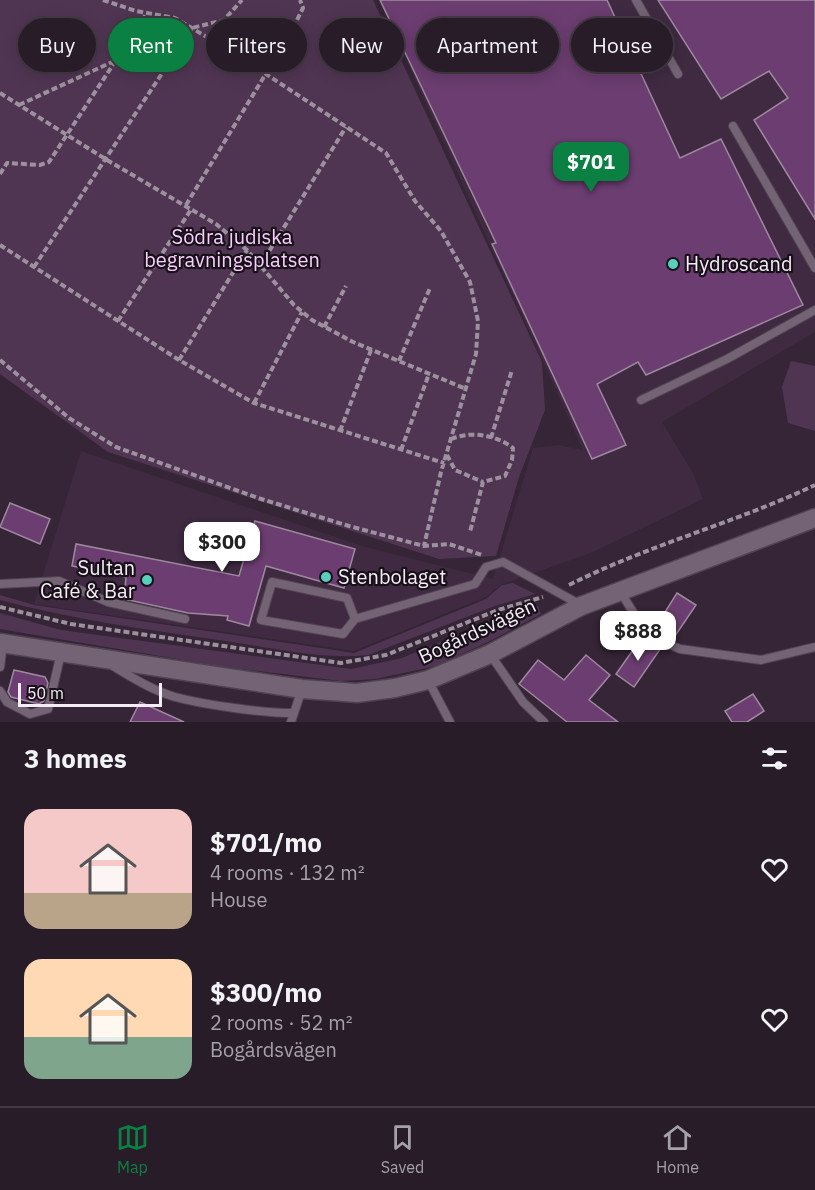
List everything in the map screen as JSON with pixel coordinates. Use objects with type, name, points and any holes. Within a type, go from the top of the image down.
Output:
[{"type":"street","name":"Bogårdsvägen","points":[[2,643],[303,689],[357,693],[429,680],[490,654],[581,606],[815,518]]},
{"type":"lane","points":[[636,0],[678,74]]},
{"type":"lane","points":[[733,126],[815,268]]},
{"type":"lane","points":[[641,400],[727,359],[815,310]]},
{"type":"lane","points":[[355,619],[347,598],[272,582],[261,620],[343,634],[355,619],[475,584],[486,567],[503,562],[581,606]]},
{"type":"lane","points":[[0,584],[59,581],[108,602],[185,619]]},
{"type":"lane","points":[[620,591],[641,625],[661,641],[681,649],[760,660],[815,647]]},
{"type":"lane","points":[[0,666],[2,643]]},
{"type":"lane","points":[[0,691],[7,702],[30,714],[48,709],[62,652]]},
{"type":"lane","points":[[490,654],[523,702],[544,722]]},
{"type":"lane","points":[[101,659],[145,685],[176,697],[294,713]]},
{"type":"lane","points":[[429,680],[450,722]]},
{"type":"lane","points":[[291,722],[303,689]]},
{"type":"path","points":[[103,0],[147,13],[175,18]]},
{"type":"path","points":[[194,28],[224,20],[242,0]]},
{"type":"path","points":[[186,205],[264,73],[290,34],[303,8],[300,0]]},
{"type":"path","points":[[143,18],[147,13]]},
{"type":"path","points":[[194,29],[386,153],[415,201],[441,231],[470,282],[478,321],[476,354],[444,463],[424,546]]},
{"type":"path","points":[[19,105],[108,64]]},
{"type":"path","points":[[0,174],[7,163],[40,165],[49,162],[108,68]]},
{"type":"path","points":[[34,267],[164,72]]},
{"type":"path","points":[[0,93],[107,160],[216,224],[247,250],[302,312],[324,327],[371,350],[466,389]]},
{"type":"path","points":[[260,266],[346,127]]},
{"type":"path","points":[[118,321],[192,208]]},
{"type":"path","points":[[0,245],[179,360],[254,403],[444,463]]},
{"type":"path","points":[[179,360],[247,250]]},
{"type":"path","points":[[324,327],[346,286]]},
{"type":"path","points":[[399,361],[430,288]]},
{"type":"path","points":[[254,403],[302,312]]},
{"type":"path","points":[[340,431],[371,350]]},
{"type":"path","points":[[0,360],[69,418],[116,447],[258,498],[424,546],[449,544],[503,562]]},
{"type":"path","points":[[491,438],[512,370]]},
{"type":"path","points":[[401,450],[429,374]]},
{"type":"path","points":[[447,454],[456,470],[483,482],[505,476],[512,460],[513,448],[504,441],[472,434],[451,440]]},
{"type":"path","points":[[470,532],[483,482]]},
{"type":"shaded area","points":[[379,0],[815,0],[815,332],[662,422],[693,473],[703,499],[591,553],[502,584],[486,597],[354,651],[34,604],[81,451],[362,546],[493,579],[533,448],[558,445],[583,450],[404,55],[404,18],[387,18]]},
{"type":"green space","name":"Södra judiska begravningsplatsen","points":[[0,0],[373,0],[381,18],[319,18],[319,72],[404,72],[404,66],[542,362],[545,410],[519,477],[496,556],[439,559],[108,452],[0,374]]},
{"type":"green space","points":[[791,361],[815,366],[815,431],[788,423],[782,387]]},
{"type":"green space","points":[[513,583],[535,594],[495,606],[368,655],[351,656],[297,653],[84,619],[0,600],[0,595],[34,605],[354,653],[486,599],[502,585]]},
{"type":"green space","points":[[538,606],[541,614],[436,666],[375,679],[341,681],[225,667],[0,629],[0,613],[61,630],[351,669],[402,658],[503,616]]},
{"type":"building","points":[[380,0],[607,0],[615,18],[571,18],[571,72],[640,72],[680,158],[721,139],[803,305],[646,375],[638,362],[597,384],[626,445],[592,459],[492,244],[496,243],[404,50],[404,18],[389,18]]},
{"type":"building","points":[[658,0],[815,0],[815,219],[754,120],[788,98],[769,71],[721,99],[673,24],[673,18],[669,18]]},
{"type":"building","points":[[10,503],[50,519],[40,544],[0,527]]},
{"type":"building","points":[[255,521],[355,549],[344,588],[266,566],[249,626],[227,620],[228,616],[188,613],[124,599],[126,577],[72,566],[76,544],[239,576]]},
{"type":"building","points":[[677,593],[696,605],[675,636],[671,634],[668,638],[655,628]]},
{"type":"building","points":[[648,638],[661,648],[634,687],[616,674],[640,640],[644,644]]},
{"type":"building","points":[[586,655],[610,675],[589,700],[618,722],[567,722],[519,684],[538,660],[564,680]]},
{"type":"building","points":[[14,670],[45,677],[48,683],[44,701],[39,704],[11,697],[8,692]]},
{"type":"building","points":[[753,694],[764,711],[747,722],[732,722],[725,711]]},
{"type":"building","points":[[140,702],[184,722],[130,722]]},
{"type":"place","name":"Hydroscand","points":[[673,264]]},
{"type":"place","name":"Stenbolaget","points":[[326,577]]},
{"type":"place","name":"Sultan Café & Bar","points":[[147,580]]}]
